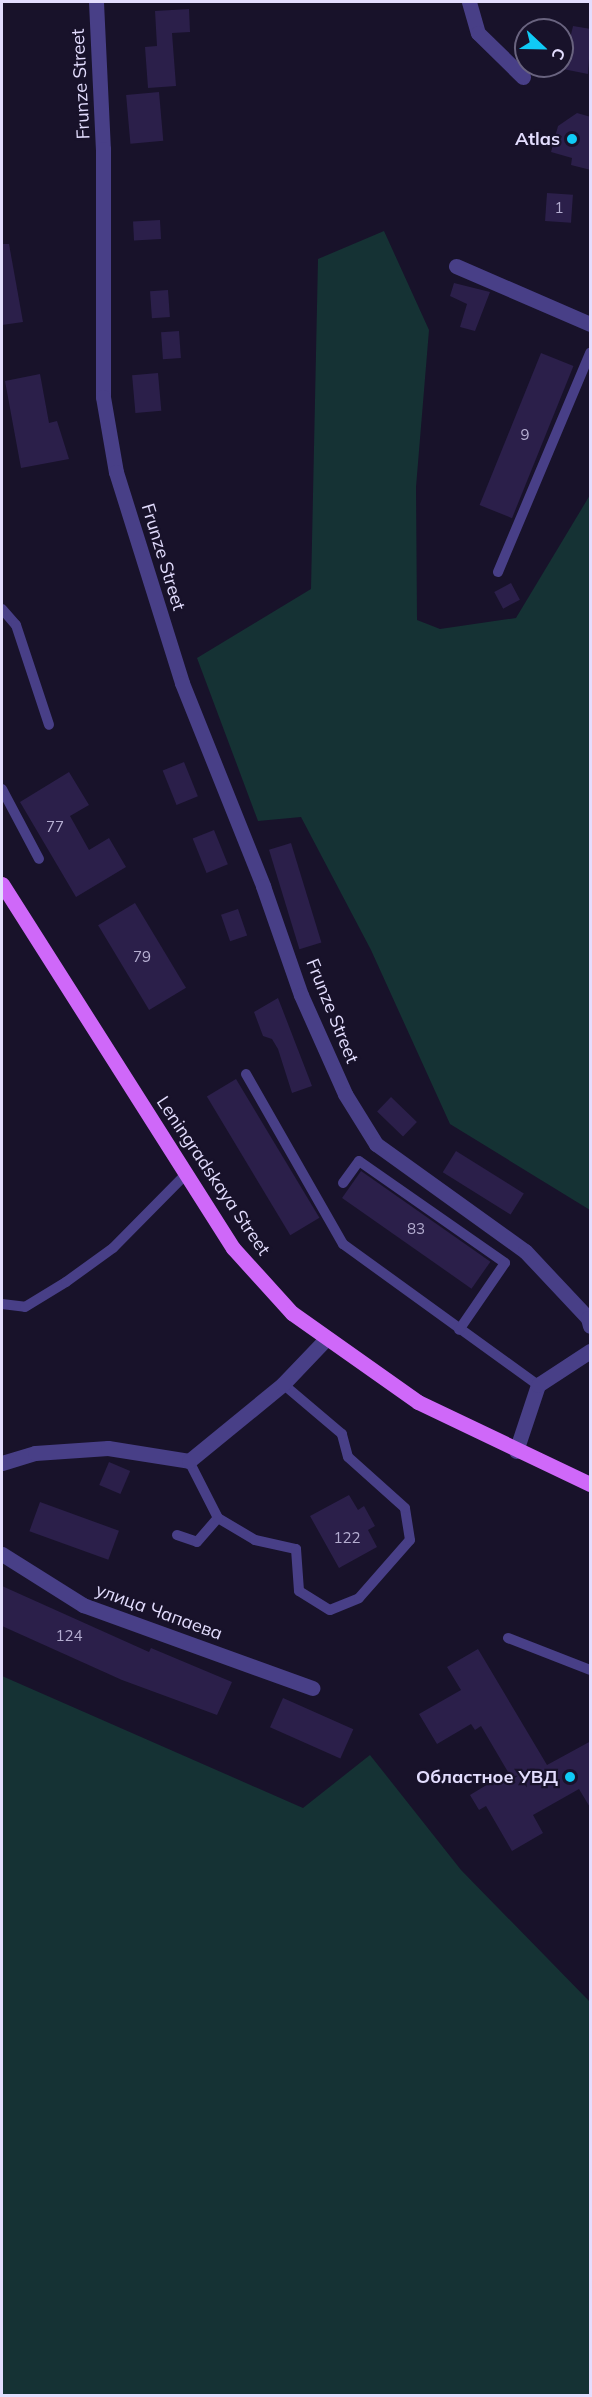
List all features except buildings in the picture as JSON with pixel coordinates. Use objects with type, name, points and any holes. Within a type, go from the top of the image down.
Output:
[{"type":"main road","name":"Leningradskaya Street","points":[[2,884],[233,1248],[292,1312],[326,1339],[418,1402],[516,1451],[590,1483]]},
{"type":"street","name":"Frunze Street","points":[[96,2],[103,149],[100,351],[116,472],[182,683],[301,995],[345,1094],[376,1144],[525,1251],[591,1326]]},
{"type":"street","points":[[469,2],[478,33],[514,68]]},
{"type":"street","points":[[456,266],[591,324]]},
{"type":"street","points":[[2,1462],[35,1453],[108,1448],[189,1461],[283,1384],[326,1339]]},
{"type":"street","points":[[516,1451],[538,1386],[591,1351]]},
{"type":"street","name":"улица Чапаева","points":[[2,1554],[83,1605],[312,1688]]},
{"type":"lane","points":[[498,572],[591,353]]},
{"type":"lane","points":[[2,609],[16,625],[49,725]]},
{"type":"lane","points":[[2,789],[39,858]]},
{"type":"lane","points":[[246,1074],[343,1244],[538,1386]]},
{"type":"lane","points":[[344,1183],[359,1161],[506,1263],[459,1330]]},
{"type":"lane","points":[[2,1304],[25,1307],[66,1282],[113,1248],[185,1175]]},
{"type":"lane","points":[[189,1461],[218,1518],[255,1540],[296,1549],[299,1591],[330,1610],[359,1598],[410,1540],[405,1508],[348,1457],[342,1434],[283,1384]]},
{"type":"lane","points":[[177,1536],[197,1542],[218,1518]]},
{"type":"lane","points":[[508,1638],[591,1670]]},
{"type":"green space","points":[[384,231],[429,330],[416,487],[417,620],[440,629],[516,618],[590,495],[590,1210],[450,1124],[371,950],[301,817],[258,821],[197,658],[311,589],[318,259]]},
{"type":"green space","points":[[2,1676],[303,1808],[370,1755],[461,1870],[590,2002],[590,2395],[2,2395]]},
{"type":"place","name":"Atlas","points":[[572,139]]},
{"type":"place","name":"Областное УВД","points":[[570,1777]]}]
